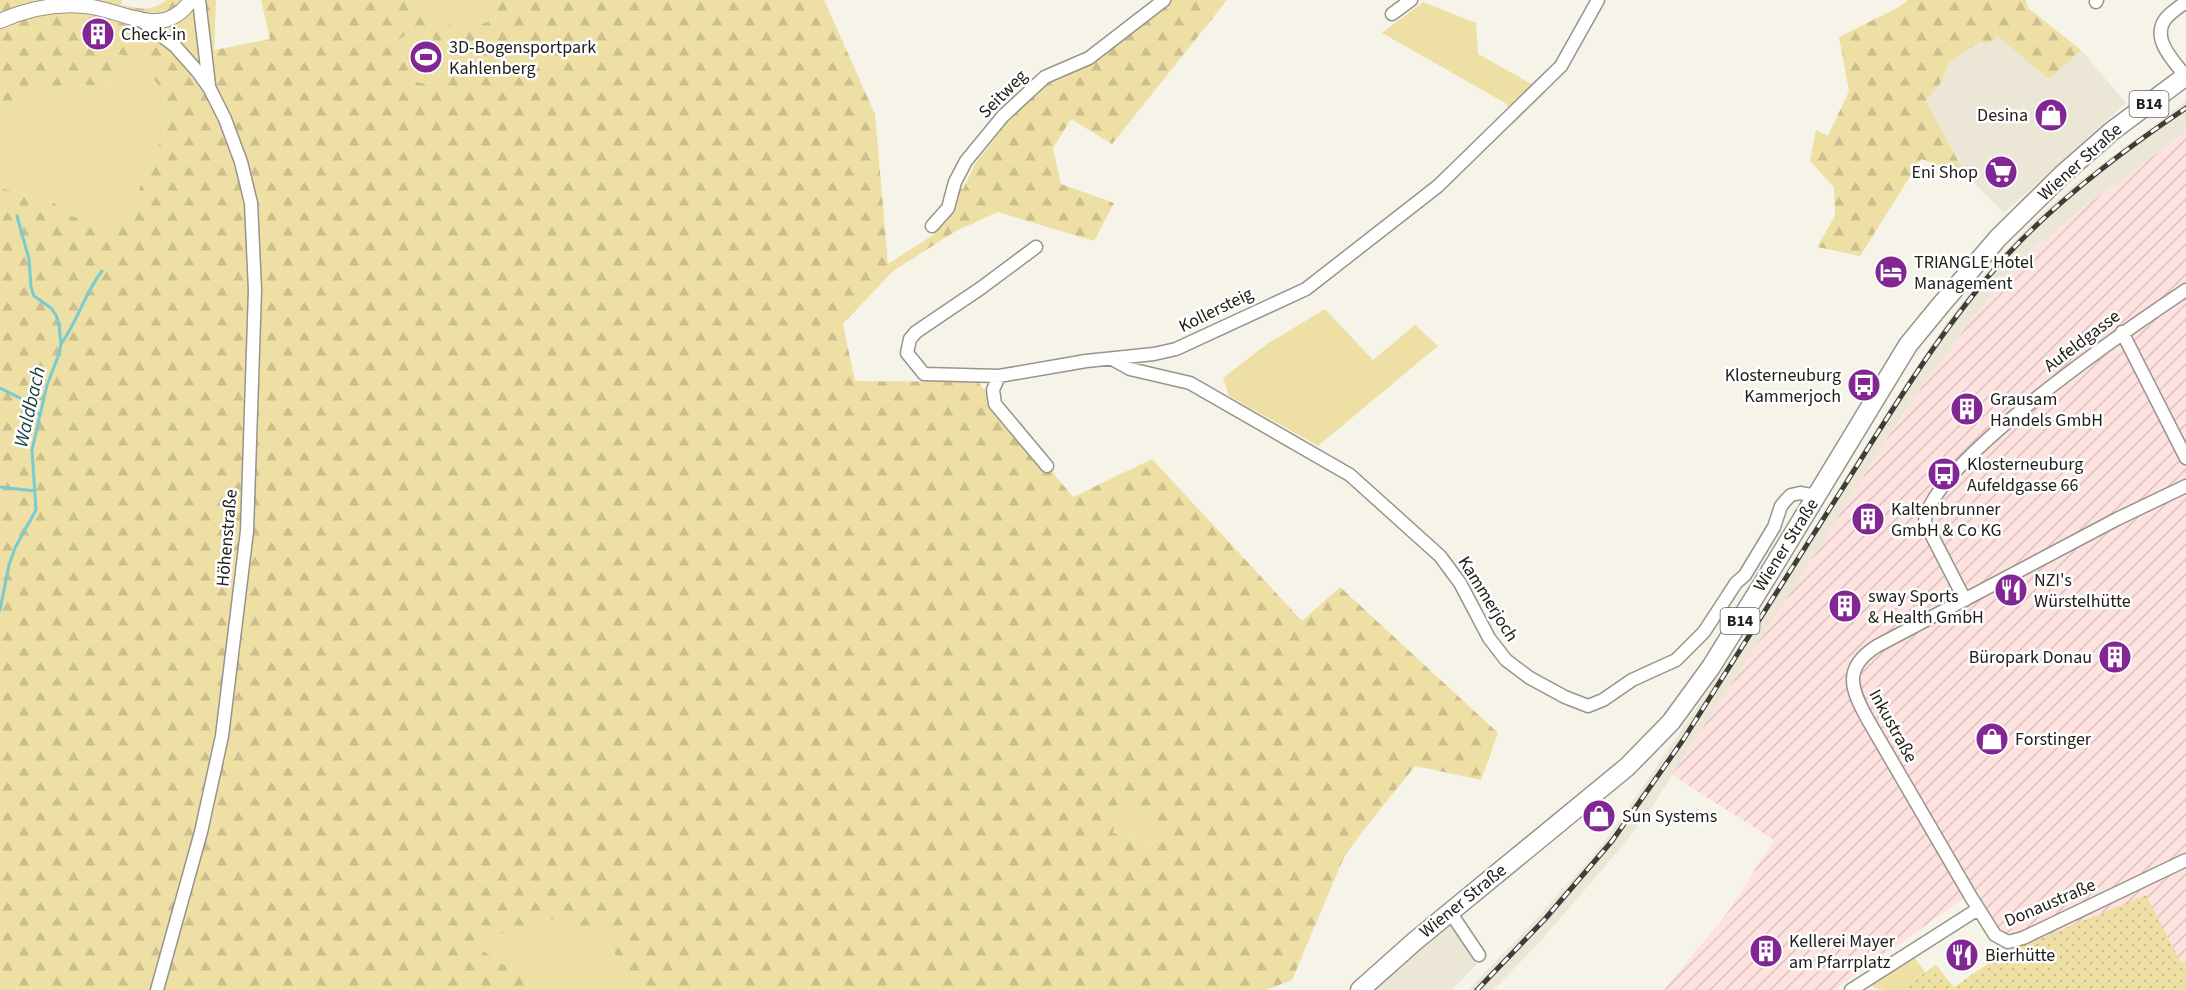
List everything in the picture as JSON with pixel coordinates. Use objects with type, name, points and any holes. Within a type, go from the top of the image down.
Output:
[{"type":"main road","name":"Wiener Straße","points":[[1360,990],[1450,912],[1627,767],[1671,722],[1711,667],[1908,345],[1968,272],[2011,225],[2112,131],[2186,76]]},
{"type":"street","name":"Höhenstraße","points":[[0,21],[31,10],[71,5],[104,8],[142,21],[153,22],[170,18],[181,12],[191,0]]},
{"type":"street","name":"Höhenstraße","points":[[157,990],[201,832],[222,736],[247,531],[255,290],[251,203],[241,162],[210,89],[199,0]]},
{"type":"street","name":"Seitweg","points":[[932,226],[948,208],[955,182],[966,161],[1003,116],[1045,77],[1089,58],[1164,0]]},
{"type":"street","points":[[1392,14],[1411,0]]},
{"type":"street","name":"Kollersteig","points":[[1036,247],[916,332],[910,339],[907,353],[924,374],[999,376],[1176,349],[1306,289],[1438,186],[1471,156],[1561,66],[1598,0]]},
{"type":"street","points":[[2186,2],[2164,20],[2160,32],[2161,41],[2186,76]]},
{"type":"street","name":"Höhenstraße","points":[[142,21],[175,46],[210,89]]},
{"type":"street","name":"Aufeldgasse","points":[[1965,600],[1925,526],[1924,520],[1928,508],[1972,455],[2025,408],[2122,332],[2186,290]]},
{"type":"street","points":[[2122,332],[2186,458]]},
{"type":"street","name":"Kammerjoch","points":[[1112,359],[1130,369],[1190,383],[1350,476],[1440,556],[1460,583],[1489,638],[1506,660],[1530,678],[1565,697],[1588,706],[1603,700],[1632,680],[1676,660],[1704,632],[1736,583],[1745,576],[1774,528],[1781,506],[1786,500],[1791,495],[1800,493],[1817,496]]},
{"type":"street","points":[[999,376],[993,390],[995,404],[1047,466]]},
{"type":"street","name":"Inkustraße","points":[[1978,909],[1868,720],[1857,698],[1852,681],[1855,668],[1869,651],[2107,524],[2186,486]]},
{"type":"street","name":"Donaustraße","points":[[1851,990],[1978,909],[1995,935],[2003,941],[2011,942],[2186,860]]},
{"type":"street","points":[[1450,912],[1479,956]]},
{"type":"shaded area","points":[[1997,36],[2049,78],[2081,50],[2126,103],[2004,213],[1965,174],[1926,101],[1940,84],[1950,62],[1980,42]]},
{"type":"shaded area","points":[[2186,101],[2186,132],[2083,208],[2028,253],[1994,290],[1926,381],[1890,434],[1792,591],[1647,814],[1538,944],[1493,990],[1468,990],[1594,855],[1627,810],[1747,634],[1895,399],[1947,322],[1991,267],[2028,227],[2071,187]]},
{"type":"shaded area","points":[[2186,132],[2186,961],[2181,964],[2146,896],[2002,954],[1967,896],[1834,990],[1664,990],[1728,912],[1774,840],[1672,775],[1792,591],[1890,434],[1926,381],[1994,290],[2028,253],[2083,208]]},
{"type":"shaded area","points":[[1453,919],[1480,961],[1452,990],[1373,990]]},
{"type":"green space","points":[[0,0],[122,0],[121,5],[150,8],[166,0],[216,0],[214,50],[270,39],[261,0],[411,0],[410,12],[466,30],[495,19],[500,0],[824,0],[875,114],[888,264],[933,235],[958,188],[963,189],[975,164],[1041,79],[1083,61],[1163,0],[1227,0],[1112,144],[1071,119],[1053,148],[1061,184],[1114,203],[1094,241],[998,212],[956,231],[893,271],[843,324],[855,381],[978,382],[1073,497],[1152,459],[1302,621],[1340,587],[1498,733],[1481,780],[1415,766],[1344,857],[1292,980],[1266,990],[627,990],[629,978],[602,931],[550,919],[471,943],[531,983],[530,990],[0,990],[0,188],[51,199],[63,212],[84,221],[110,238],[132,206],[169,121],[161,88],[135,57],[116,54],[109,87],[68,83],[14,102],[8,119],[0,119]],"holes":[[[195,9],[202,67],[173,36],[163,29],[182,21]],[[408,32],[415,32],[447,45],[452,73],[433,83],[412,80],[407,62],[398,51],[397,42]],[[1120,793],[1155,817],[1153,844],[1113,833]]]},
{"type":"green space","points":[[411,0],[500,0],[495,19],[466,30],[410,12]]},
{"type":"green space","points":[[1908,0],[2026,0],[2028,8],[2081,50],[2049,79],[1997,36],[1988,44],[1980,42],[1950,62],[1940,84],[1926,101],[1965,174],[1921,159],[1860,256],[1817,247],[1835,216],[1834,187],[1810,161],[1816,130],[1828,136],[1849,91],[1839,37],[1899,7]]},
{"type":"green space","points":[[1423,2],[1476,23],[1478,54],[1546,92],[1512,125],[1507,104],[1382,33]]},
{"type":"green space","points":[[193,8],[195,9],[202,67],[163,28],[182,21]]},
{"type":"green space","name":"3D-Bogensportpark Kahlenberg","points":[[408,32],[415,32],[447,45],[452,73],[433,83],[412,80],[407,62],[398,51],[397,42]]},
{"type":"green space","points":[[116,54],[135,56],[161,88],[169,121],[132,206],[110,238],[84,221],[63,212],[51,199],[0,188],[0,119],[8,118],[14,102],[68,83],[109,87]]},
{"type":"green space","points":[[1325,309],[1373,360],[1415,325],[1438,346],[1318,446],[1229,396],[1223,378],[1267,344]]},
{"type":"green space","points":[[1120,793],[1155,817],[1154,844],[1113,833]]},
{"type":"green space","points":[[2146,895],[2181,963],[2186,961],[2186,990],[1885,990],[1894,982],[1900,989],[1936,965],[1954,987],[2002,954]]},
{"type":"green space","points":[[550,919],[602,931],[629,978],[627,990],[530,990],[531,983],[470,943]]},
{"type":"green space","points":[[1915,958],[1925,972],[1900,989],[1894,982],[1885,990],[1873,988],[1873,984]]},
{"type":"waterway","name":"Waldbach","points":[[0,610],[9,565],[15,548],[36,510],[32,450],[47,385],[61,344],[56,315],[51,308],[34,296],[29,259],[17,216]]},
{"type":"waterway","points":[[61,344],[102,271]]},
{"type":"waterway","points":[[0,388],[24,400],[40,415]]},
{"type":"waterway","points":[[0,487],[35,491]]},
{"type":"railway","points":[[1477,990],[1545,919],[1612,841],[1683,740],[1904,392],[1963,307],[2028,233],[2070,195],[2115,158],[2186,108]]},
{"type":"place","name":"Check-in","points":[[98,34]]},
{"type":"place","name":"3D-Bogensportpark Kahlenberg","points":[[426,57]]},
{"type":"place","name":"Desina","points":[[2051,115]]},
{"type":"place","name":"Eni Shop","points":[[2001,172]]},
{"type":"place","name":"TRIANGLE Hotel Management","points":[[1891,272]]},
{"type":"place","name":"Klosterneuburg Kammerjoch","points":[[1864,385]]},
{"type":"place","name":"Grausam Handels GmbH","points":[[1967,409]]},
{"type":"place","name":"Klosterneuburg Aufeldgasse 66","points":[[1944,474]]},
{"type":"place","name":"Kaltenbrunner GmbH & Co KG","points":[[1868,519]]},
{"type":"place","name":"NZI's Würstelhütte","points":[[2011,590]]},
{"type":"place","name":"sway Sports & Health GmbH","points":[[1845,606]]},
{"type":"place","name":"Büropark Donau","points":[[2115,657]]},
{"type":"place","name":"Forstinger","points":[[1992,739]]},
{"type":"place","name":"Sun Systems","points":[[1599,816]]},
{"type":"place","name":"Kellerei Mayer am Pfarrplatz","points":[[1766,951]]},
{"type":"place","name":"Bierhütte","points":[[1962,955]]}]
